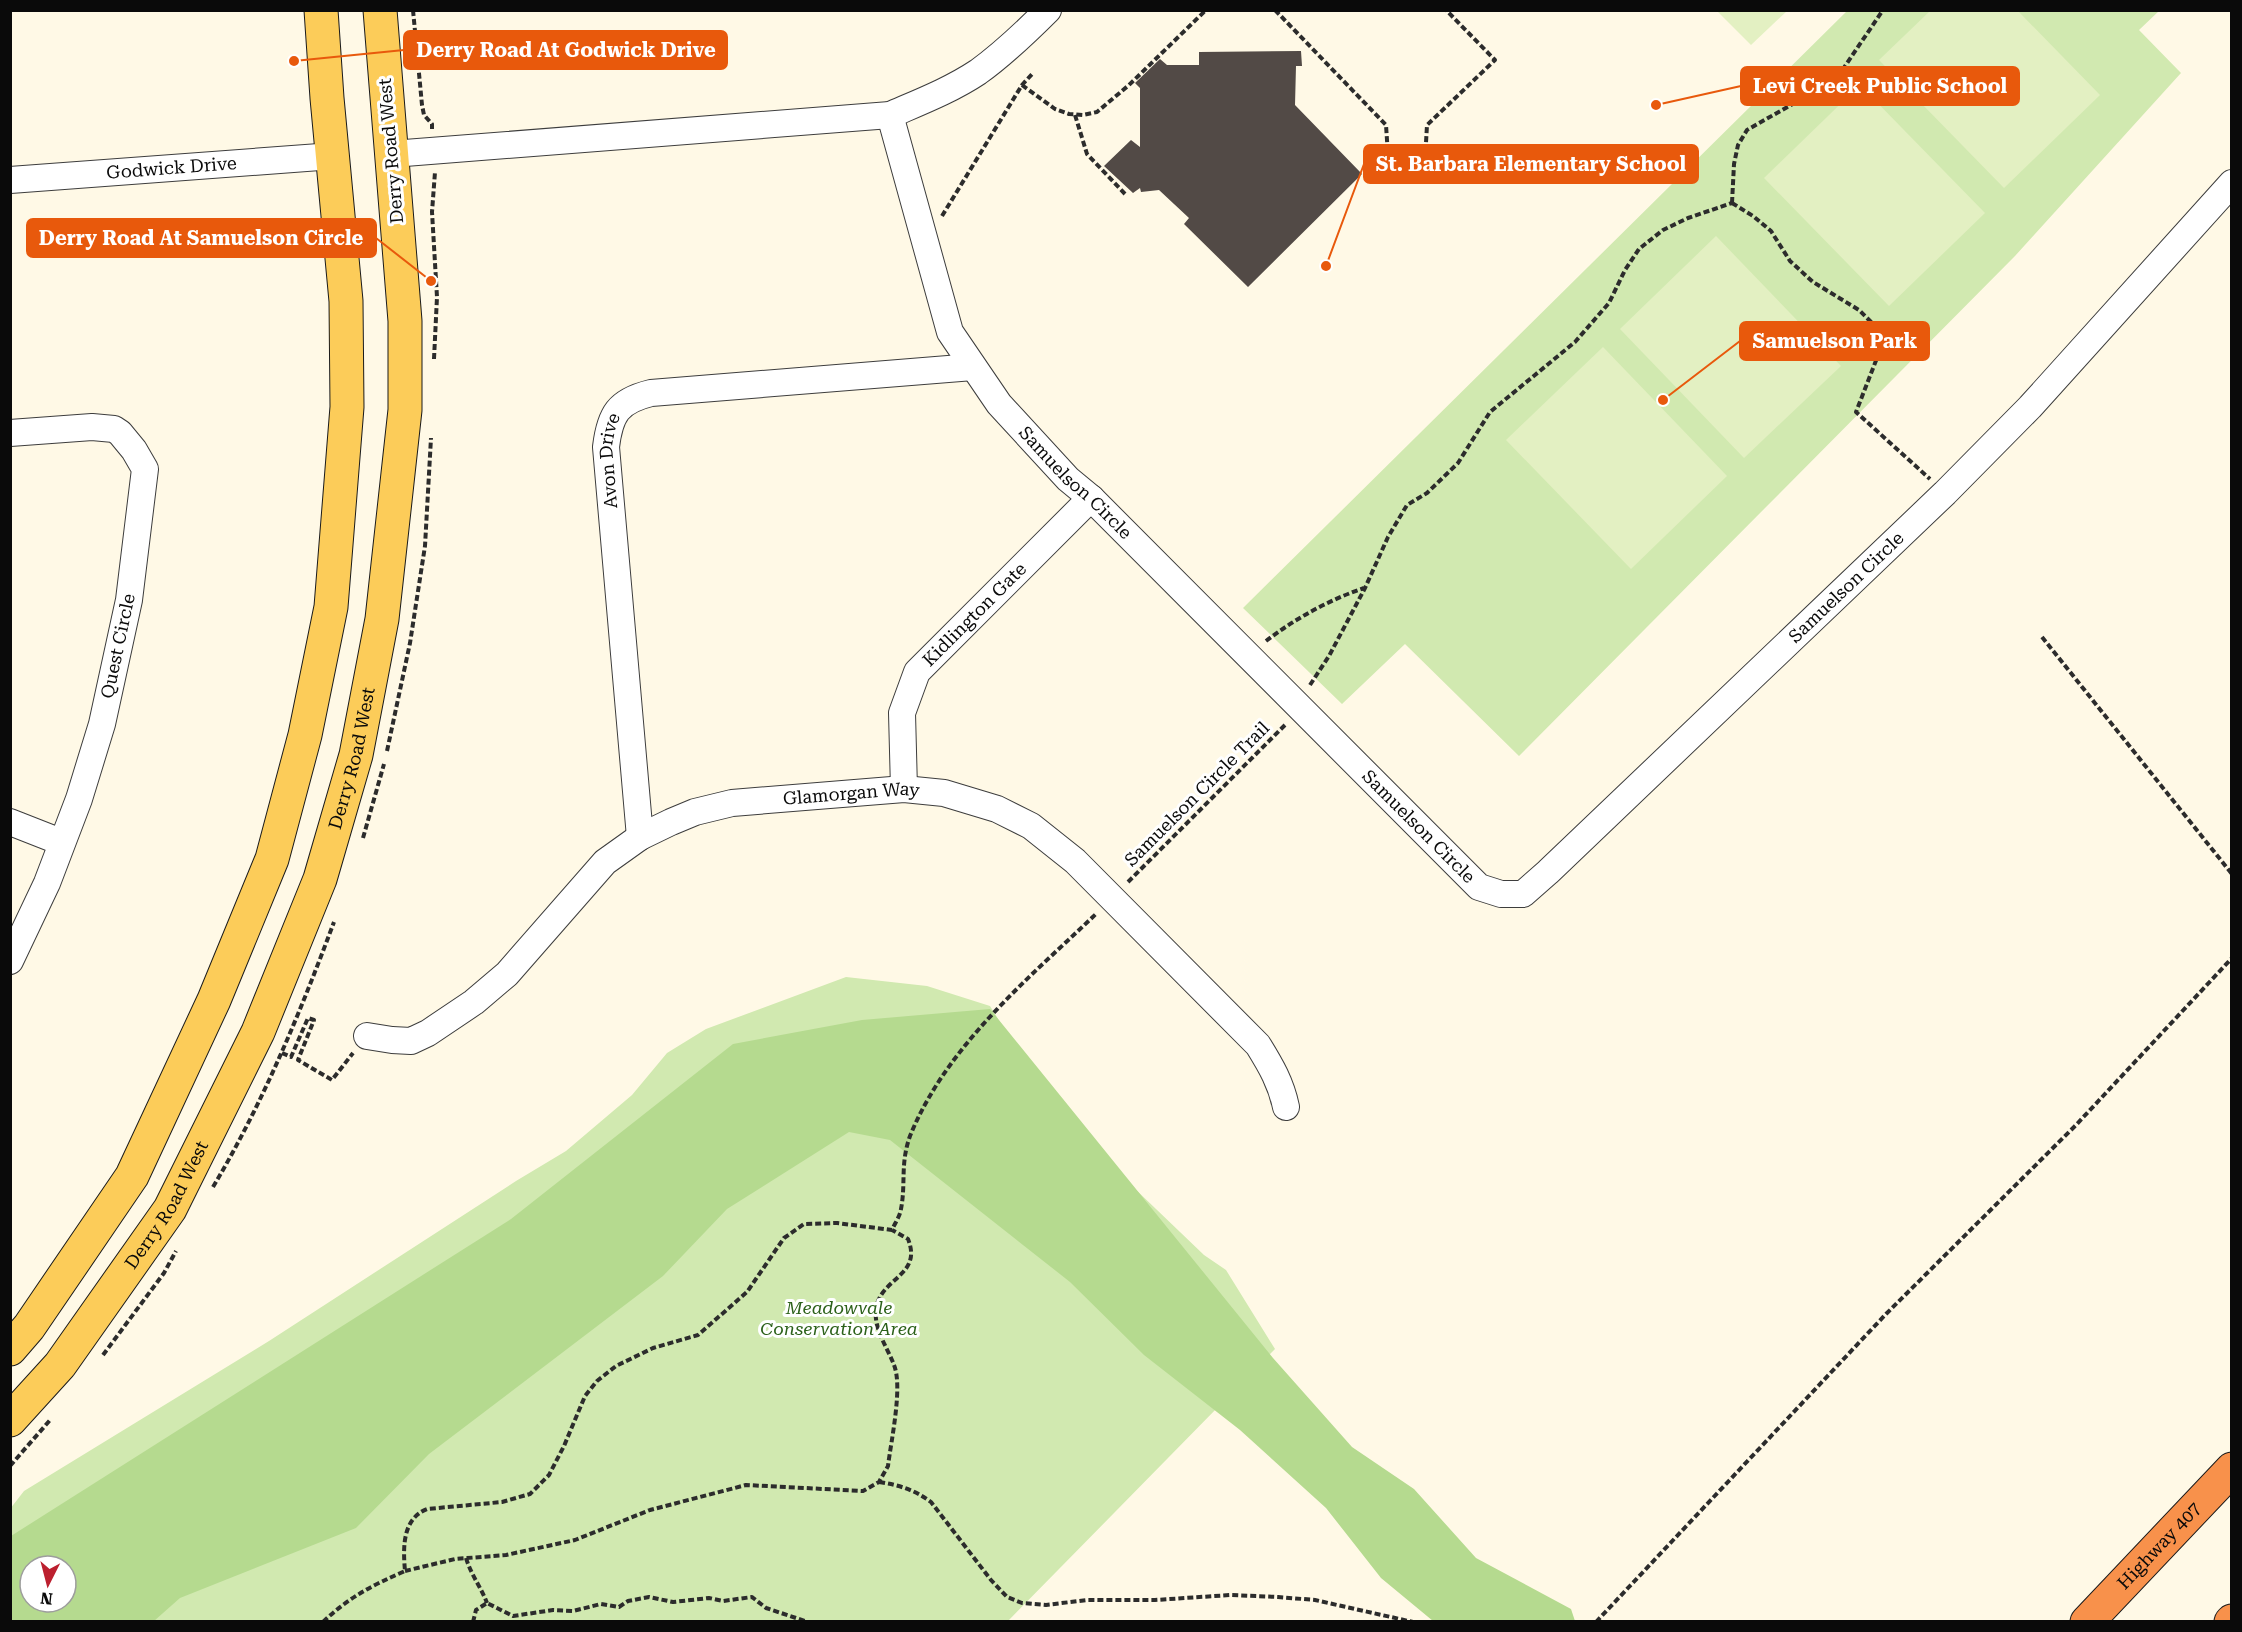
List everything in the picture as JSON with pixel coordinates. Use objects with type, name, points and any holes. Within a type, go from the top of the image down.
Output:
[{"type":"highway","name":"Highway 407","points":[[2087,1622],[2232,1469]]},
{"type":"main road","points":[[10,1348],[29,1327],[132,1176],[214,1000],[272,860],[305,735],[332,596],[347,407],[345,301],[321,10]]},
{"type":"main road","name":"Derry Road West","points":[[10,1420],[60,1365],[170,1209],[258,1032],[320,879],[356,755],[382,619],[405,410],[405,321],[380,10]]},
{"type":"street","points":[[392,154],[890,115],[939,94],[976,72],[1025,33],[1048,10]]},
{"type":"street","name":"Samuelson Circle","points":[[890,115],[950,332],[999,404],[1068,479],[1091,498],[1479,887],[1501,894],[1523,894],[1945,493],[2030,407],[2232,183]]},
{"type":"street","name":"Godwick Drive","points":[[10,180],[333,156]]},
{"type":"street","name":"Avon Drive","points":[[640,837],[606,447],[608,427],[617,409],[635,398],[651,393],[973,367]]},
{"type":"street","name":"Quest Circle","points":[[10,433],[92,427],[114,429],[134,450],[145,469],[129,600],[102,724],[80,799],[61,842],[47,883],[10,962]]},
{"type":"street","name":"Kidlington Gate","points":[[904,789],[902,713],[917,672],[1091,498]]},
{"type":"street","name":"Glamorgan Way","points":[[367,1036],[411,1041],[428,1033],[474,1002],[507,974],[605,862],[640,837],[695,812],[732,803],[904,789],[944,793],[997,809],[1031,826],[1075,861],[1258,1045],[1282,1087],[1286,1107]]},
{"type":"street","points":[[10,822],[61,842]]},
{"type":"path","points":[[413,10],[422,105],[427,121],[432,124],[432,130]]},
{"type":"path","points":[[1022,85],[1055,109],[1075,115],[1097,111],[1129,85],[1206,10]]},
{"type":"path","points":[[1275,10],[1386,124],[1388,155]]},
{"type":"path","points":[[1425,160],[1427,125],[1495,60],[1446,10]]},
{"type":"path","points":[[1732,203],[1734,164],[1738,145],[1747,130],[1819,89],[1841,72],[1883,10]]},
{"type":"path","points":[[924,240],[946,210],[1022,85],[1033,74]]},
{"type":"path","points":[[1075,115],[1087,154],[1125,194]]},
{"type":"path","points":[[1732,203],[1771,231],[1790,261],[1813,282],[1859,310],[1874,325],[1878,342],[1877,358],[1856,412],[1945,493]]},
{"type":"path","points":[[1310,685],[1329,656],[1365,588],[1388,537],[1407,506],[1427,492],[1458,463],[1490,412],[1575,342],[1609,303],[1625,270],[1640,249],[1663,230],[1688,218],[1732,203]]},
{"type":"path","points":[[1248,657],[1291,623],[1338,597],[1365,588]]},
{"type":"path","points":[[2042,638],[2232,874]]},
{"type":"path","name":"Samuelson Circle Trail","points":[[1123,888],[1290,720]]},
{"type":"path","points":[[892,1230],[901,1209],[903,1160],[918,1118],[932,1091],[992,1014],[1104,906]]},
{"type":"path","points":[[1596,1622],[1886,1314],[2076,1125],[2232,958]]},
{"type":"path","points":[[282,1053],[291,1057],[308,1018],[314,1020],[298,1060],[332,1080],[367,1036]]},
{"type":"path","points":[[323,1622],[343,1603],[370,1587],[405,1571],[466,1558],[506,1555],[575,1540],[650,1510],[746,1485],[853,1491],[871,1487],[879,1482],[888,1466],[897,1388],[895,1368],[876,1320],[876,1306],[882,1293],[909,1265],[912,1256],[908,1239],[892,1230],[837,1223],[804,1224],[797,1228],[784,1238],[747,1292],[698,1335],[653,1348],[616,1366],[597,1381],[585,1396],[564,1446],[549,1474],[530,1494],[502,1502],[427,1509],[414,1516],[407,1528],[405,1571]]},
{"type":"path","points":[[879,1482],[898,1485],[919,1493],[931,1502],[992,1580],[1008,1597],[1022,1604],[1046,1605],[1087,1600],[1155,1600],[1230,1595],[1278,1597],[1315,1600],[1413,1622]]},
{"type":"path","points":[[466,1558],[474,1581],[483,1592],[487,1603],[513,1616],[553,1610],[573,1611],[601,1604],[619,1607],[628,1601],[649,1597],[673,1602],[752,1597],[766,1608],[808,1622]]},
{"type":"path","points":[[473,1622],[476,1610],[487,1603]]},
{"type":"green space","points":[[1717,11],[1787,11],[1751,45]]},
{"type":"green space","points":[[1847,11],[2159,11],[2139,30],[2181,73],[2015,256],[1519,756],[1405,644],[1342,704],[1243,608]]},
{"type":"green space","points":[[1930,11],[2018,11],[2100,95],[2004,188],[1879,60]]},
{"type":"green space","points":[[1860,85],[1985,213],[1889,306],[1764,178]]},
{"type":"green space","points":[[1716,236],[1841,366],[1744,458],[1620,329]]},
{"type":"green space","points":[[1603,347],[1727,476],[1631,569],[1506,440]]},
{"type":"green space","name":"Meadowvale Conservation Area","points":[[846,977],[927,986],[990,1006],[1084,1140],[1204,1255],[1226,1270],[1275,1349],[1008,1621],[11,1621],[10,1509],[24,1491],[269,1341],[566,1151],[632,1095],[667,1053],[706,1029]]},
{"type":"green space","points":[[990,1009],[1273,1358],[1352,1447],[1414,1489],[1476,1558],[1571,1609],[1575,1621],[1433,1621],[1381,1578],[1326,1508],[1240,1430],[1144,1355],[1070,1282],[890,1140],[849,1132],[727,1209],[663,1276],[429,1454],[356,1528],[180,1598],[154,1621],[11,1621],[11,1536],[511,1219],[733,1044],[862,1020]]},
{"type":"building","points":[[1301,51],[1302,66],[1296,66],[1295,105],[1362,174],[1248,287],[1184,224],[1189,218],[1159,190],[1141,192],[1140,188],[1133,193],[1104,166],[1131,140],[1140,147],[1140,88],[1135,83],[1160,59],[1167,65],[1199,65],[1199,52]]},
{"type":"place","name":"Derry Road At Godwick Drive","points":[[294,61]]},
{"type":"place","name":"Levi Creek Public School","points":[[1656,105]]},
{"type":"place","name":"St. Barbara Elementary School","points":[[1326,266]]},
{"type":"place","name":"Derry Road At Samuelson Circle","points":[[431,281]]},
{"type":"place","name":"Samuelson Park","points":[[1663,400]]}]
